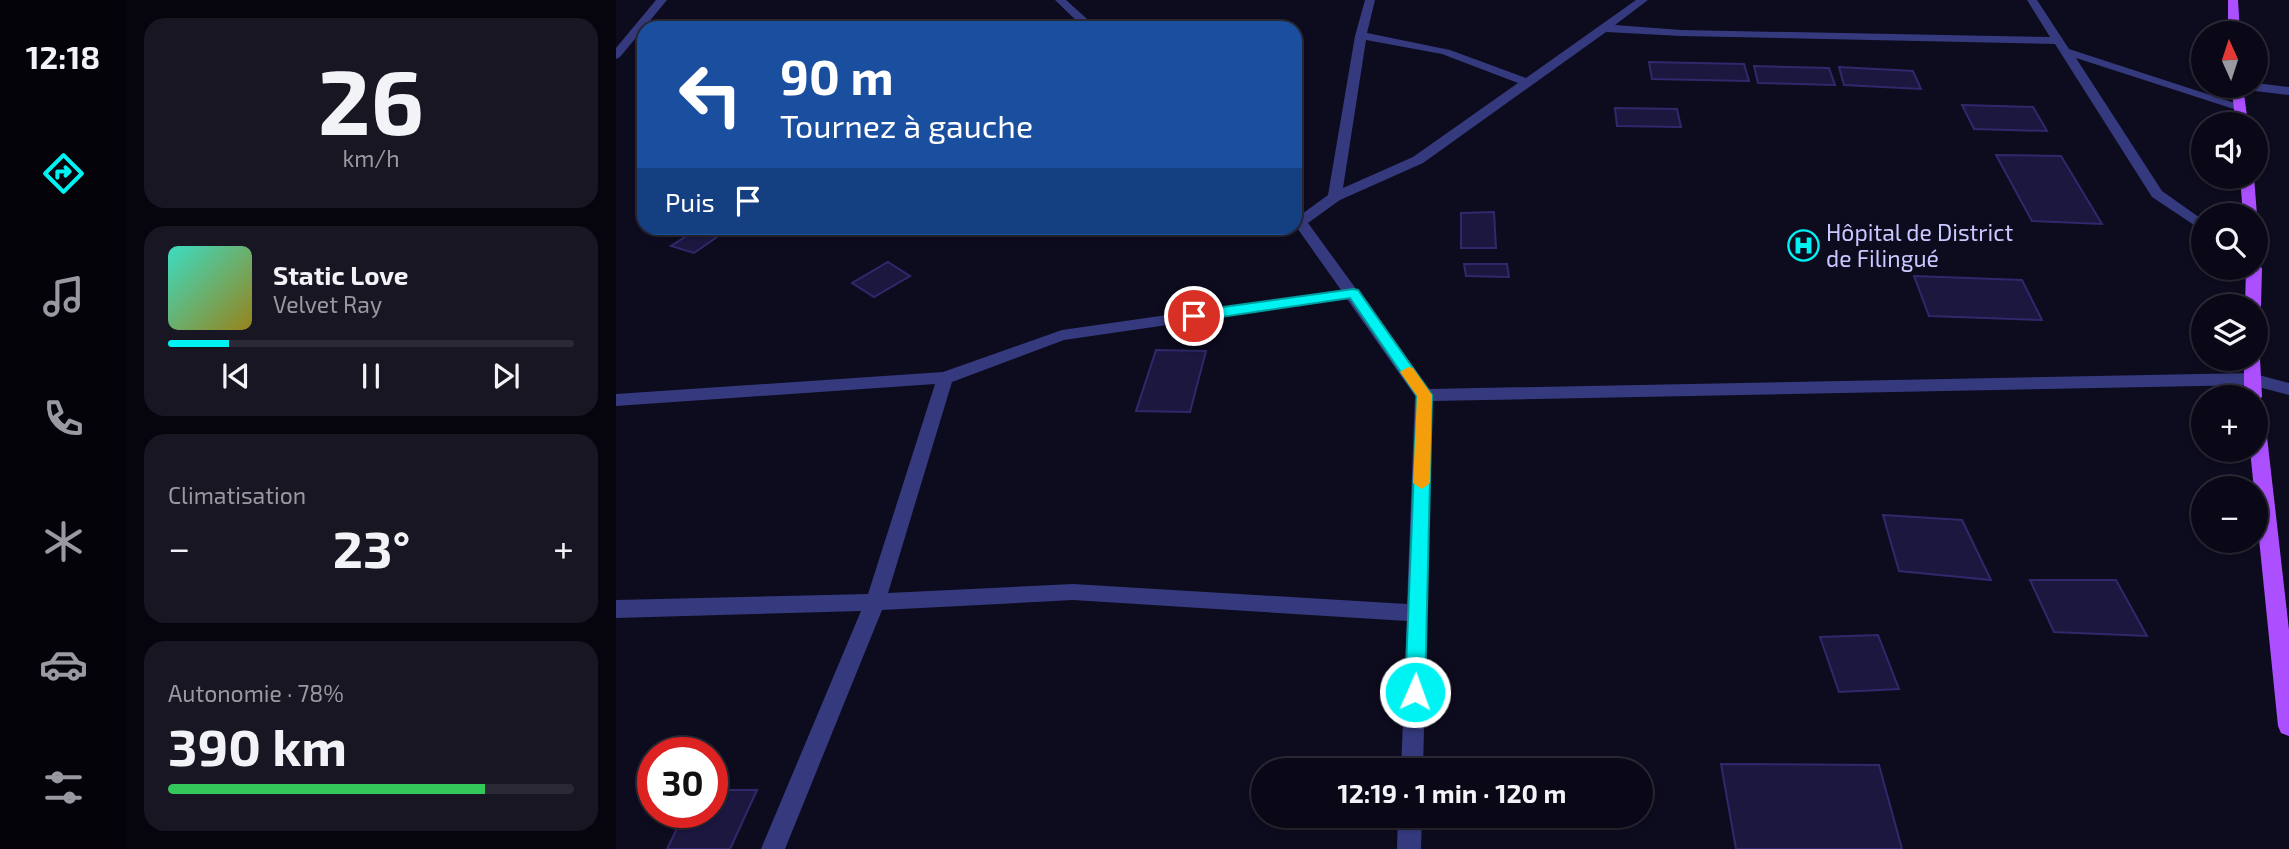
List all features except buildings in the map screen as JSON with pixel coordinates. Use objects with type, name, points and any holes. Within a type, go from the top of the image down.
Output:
[{"type":"main road","points":[[2233,0],[2234,21]]},
{"type":"main road","points":[[2239,98],[2241,112]]},
{"type":"main road","points":[[2251,371],[2252,385]]},
{"type":"main road","points":[[2261,462],[2289,726]]},
{"type":"street","points":[[644,21],[662,0]]},
{"type":"street","points":[[1060,0],[1083,21]]},
{"type":"street","points":[[1335,197],[1361,36],[1370,0]]},
{"type":"street","points":[[1302,216],[1335,197],[1418,160],[1643,0]]},
{"type":"street","points":[[2032,0],[2157,194],[2191,218]]},
{"type":"street","points":[[1604,28],[2062,46],[2241,107]]},
{"type":"street","points":[[616,55],[637,30]]},
{"type":"street","points":[[1361,36],[1416,43],[1484,63],[1527,83]]},
{"type":"street","points":[[2268,88],[2289,91]]},
{"type":"street","points":[[1302,222],[1424,395],[1412,758]]},
{"type":"street","points":[[616,400],[945,378],[1062,335],[1353,293]]},
{"type":"street","points":[[773,849],[875,602],[945,378]]},
{"type":"street","points":[[1424,395],[2251,379],[2289,389]]},
{"type":"street","points":[[616,609],[875,602],[1073,592],[1418,613]]},
{"type":"street","points":[[1409,849],[1410,828]]},
{"type":"slow traffic","points":[[1408,372],[1424,395],[1422,483]]},
{"type":"place","name":"Hôpital de District de Filingué","points":[[1803,245]]},
{"type":"route","points":[[1194,316],[1353,293],[1424,395],[1415,692]]}]
